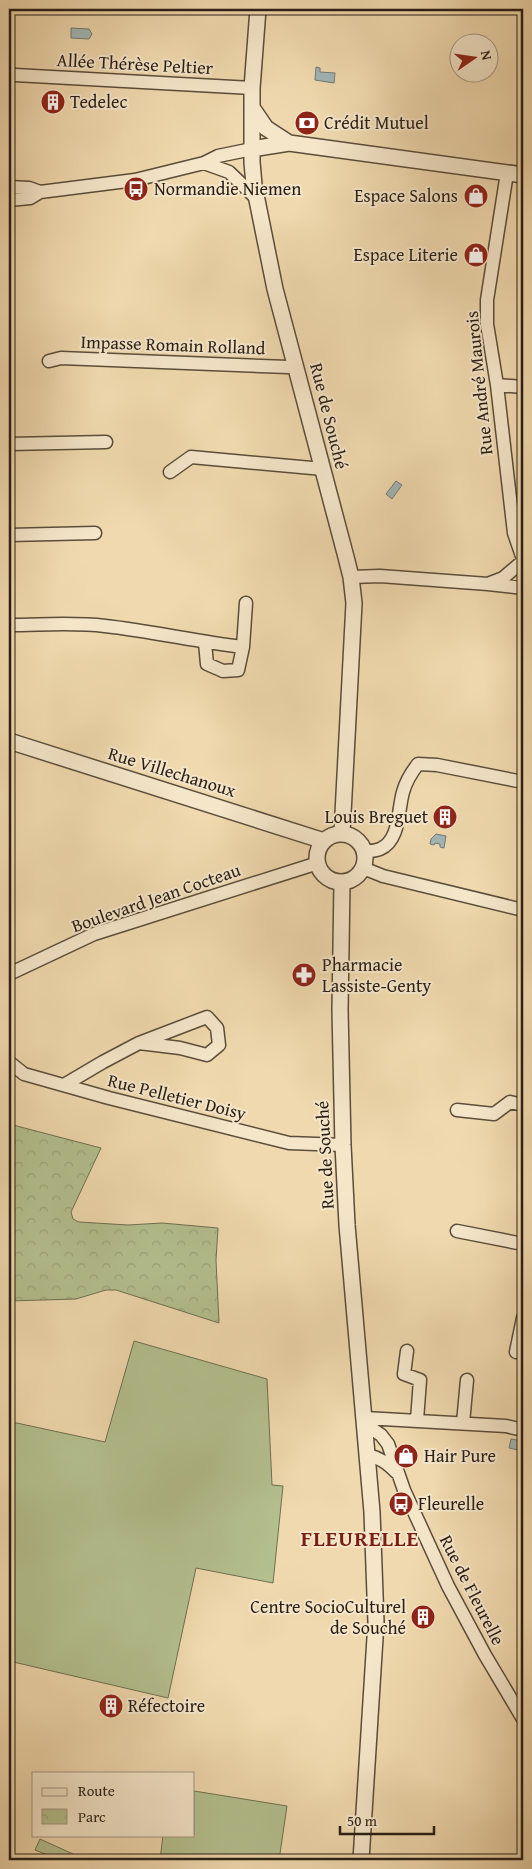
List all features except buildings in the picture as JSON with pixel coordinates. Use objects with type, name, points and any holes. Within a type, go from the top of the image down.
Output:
[{"type":"street","name":"Rue de Souché","points":[[258,9],[252,88],[252,150],[256,198],[273,280],[352,578],[354,626],[342,833]]},
{"type":"street","name":"Allée Thérèse Peltier","points":[[15,74],[252,88]]},
{"type":"street","points":[[253,109],[266,128],[289,143]]},
{"type":"street","points":[[9,200],[30,198],[40,192],[135,180],[204,163],[218,156],[289,143],[523,175]]},
{"type":"street","points":[[204,163],[230,172],[256,198]]},
{"type":"street","name":"Rue André Maurois","points":[[488,584],[503,578],[523,560],[514,533],[487,324],[487,300],[507,173]]},
{"type":"street","points":[[9,187],[29,188],[40,192]]},
{"type":"street","name":"Impasse Romain Rolland","points":[[49,361],[61,358],[288,367],[296,365]]},
{"type":"street","points":[[496,385],[523,387]]},
{"type":"street","points":[[9,444],[106,442]]},
{"type":"street","points":[[170,472],[191,457],[323,469]]},
{"type":"street","points":[[9,534],[95,533]]},
{"type":"street","points":[[352,578],[380,576],[523,588]]},
{"type":"street","points":[[205,643],[207,664],[223,671],[238,670],[243,647],[246,603]]},
{"type":"street","points":[[9,625],[73,623],[106,626],[205,643],[243,647]]},
{"type":"street","name":"Rue Villechanoux","points":[[9,741],[324,841]]},
{"type":"street","points":[[364,852],[381,848],[393,836],[400,814],[402,794],[409,776],[418,764],[437,765],[523,782]]},
{"type":"street","points":[[342,833],[355,837],[363,848],[365,857],[363,868],[352,879],[342,882],[328,878],[322,873],[318,863],[318,850],[330,836],[342,833]]},
{"type":"street","name":"Boulevard Jean Cocteau","points":[[9,974],[94,934],[318,863]]},
{"type":"street","points":[[363,868],[383,876],[523,910]]},
{"type":"street","name":"Rue de Souché","points":[[342,882],[340,1010],[343,1145],[347,1225],[372,1512],[376,1622],[361,1860]]},
{"type":"street","points":[[64,1085],[139,1044],[207,1017],[217,1028],[219,1045],[207,1055],[180,1048],[139,1044]]},
{"type":"street","name":"Rue Pelletier Doisy","points":[[9,1062],[24,1074],[289,1143],[343,1145]]},
{"type":"street","points":[[458,1110],[494,1114],[510,1102],[523,1105]]},
{"type":"street","points":[[457,1231],[523,1244]]},
{"type":"street","points":[[516,1352],[523,1318]]},
{"type":"street","points":[[407,1351],[404,1374],[420,1380],[417,1420]]},
{"type":"street","points":[[463,1423],[467,1380]]},
{"type":"street","points":[[365,1421],[417,1420],[506,1426],[523,1429]]},
{"type":"street","name":"Rue de Fleurelle","points":[[365,1421],[388,1444],[396,1472],[448,1586],[484,1655],[523,1719]]},
{"type":"street","name":"Rue de Fleurelle","points":[[368,1455],[387,1462],[396,1472]]},
{"type":"green space","points":[[9,1124],[101,1148],[71,1212],[73,1219],[79,1222],[128,1225],[162,1223],[218,1228],[216,1260],[219,1323],[116,1290],[106,1290],[76,1299],[9,1301]]},
{"type":"green space","points":[[134,1341],[267,1379],[272,1485],[283,1486],[273,1583],[196,1568],[168,1698],[9,1661],[9,1441],[12,1422],[105,1442]]},
{"type":"green space","points":[[195,1791],[287,1806],[279,1860],[160,1860],[163,1836],[195,1836]]},
{"type":"green space","points":[[40,1839],[73,1854],[71,1860],[60,1860],[35,1850]]},
{"type":"shaded area","points":[[71,28],[89,29],[92,34],[89,39],[71,38]]},
{"type":"shaded area","points":[[316,67],[320,68],[320,72],[335,73],[334,83],[315,80]]},
{"type":"shaded area","points":[[396,481],[402,485],[392,499],[386,494]]},
{"type":"shaded area","points":[[436,834],[446,836],[444,848],[440,847],[440,844],[430,844],[431,839]]},
{"type":"shaded area","points":[[511,1439],[523,1441],[523,1451],[509,1448]]},
{"type":"place","name":"Tedelec","points":[[53,102]]},
{"type":"place","name":"Crédit Mutuel","points":[[307,123]]},
{"type":"place","name":"Normandie Niemen","points":[[136,189]]},
{"type":"place","name":"Espace Salons","points":[[476,196]]},
{"type":"place","name":"Espace Literie","points":[[476,255]]},
{"type":"place","name":"Louis Breguet","points":[[445,817]]},
{"type":"place","name":"Pharmacie Lassiste-Genty","points":[[304,975]]},
{"type":"place","name":"Hair Pure","points":[[406,1456]]},
{"type":"place","name":"Fleurelle","points":[[401,1504]]},
{"type":"place","name":"Centre SocioCulturel de Souché","points":[[423,1617]]},
{"type":"place","name":"Réfectoire","points":[[111,1706]]},
{"type":"district","name":"FLEURELLE","points":[[360,1538]]}]
